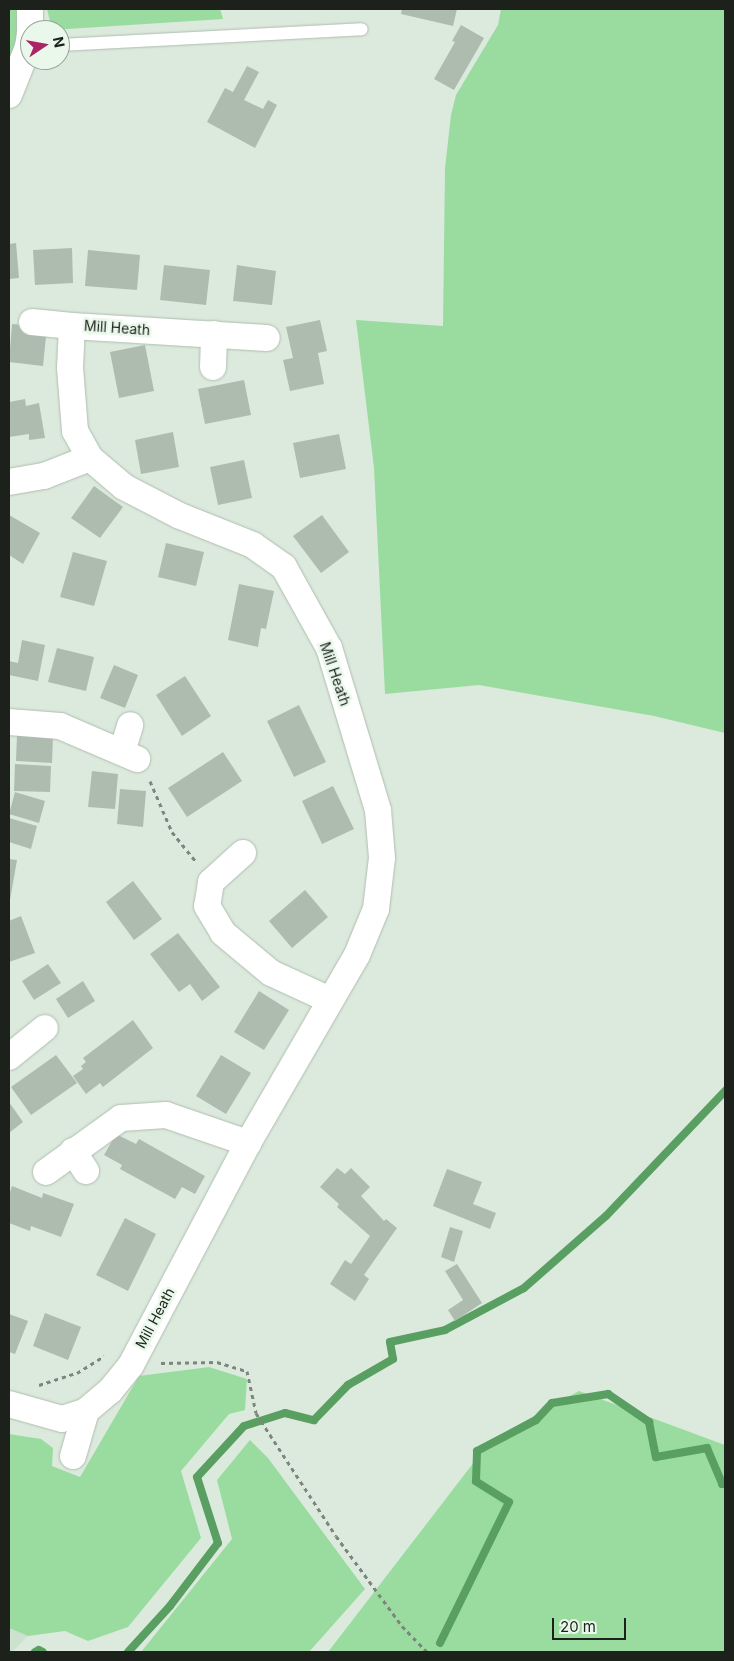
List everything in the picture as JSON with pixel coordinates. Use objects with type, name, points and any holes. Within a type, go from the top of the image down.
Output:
[{"type":"street","points":[[9,95],[20,66]]},
{"type":"street","points":[[32,322],[72,326]]},
{"type":"street","name":"Mill Heath","points":[[9,1404],[62,1419],[86,1411],[110,1391],[130,1365],[248,1144],[357,955],[376,909],[382,858],[378,810],[329,648],[284,566],[253,545],[180,516],[124,487],[90,458],[75,431],[70,368],[72,326],[267,338]]},
{"type":"street","points":[[213,367],[214,334]]},
{"type":"street","points":[[9,482],[44,476],[90,458]]},
{"type":"street","points":[[9,722],[60,726],[130,755],[130,725]]},
{"type":"street","points":[[243,854],[211,882],[207,906],[223,932],[271,972],[330,1000]]},
{"type":"street","points":[[11,1050],[45,1028]]},
{"type":"street","points":[[46,1172],[80,1161],[121,1118],[166,1116],[248,1144]]},
{"type":"street","points":[[73,1456],[86,1411]]},
{"type":"lane","points":[[70,44],[362,28]]},
{"type":"path","points":[[130,755],[147,774],[172,832],[211,882]]},
{"type":"path","points":[[33,1385],[41,1385],[77,1373],[106,1355]]},
{"type":"path","points":[[130,1365],[217,1362],[247,1371],[256,1413],[261,1421],[336,1536],[402,1626],[427,1652]]},
{"type":"shaded area","points":[[9,1628],[28,1636],[12,1652],[9,1652]]},
{"type":"green space","points":[[9,9],[30,9],[27,20],[20,20],[20,50],[9,95]]},
{"type":"green space","points":[[47,9],[220,9],[223,19],[70,29],[70,20],[50,20]]},
{"type":"green space","points":[[501,9],[725,9],[725,733],[654,716],[479,685],[385,694],[374,468],[356,320],[443,326],[445,168],[451,115],[456,95],[498,25]]},
{"type":"green space","points":[[209,1367],[247,1379],[245,1410],[229,1414],[181,1471],[201,1538],[128,1627],[88,1641],[65,1631],[28,1636],[9,1628],[9,1434],[41,1439],[53,1448],[52,1466],[80,1477],[139,1376]]},
{"type":"green space","points":[[579,1391],[725,1445],[725,1652],[328,1652],[491,1440]]},
{"type":"green space","points":[[250,1440],[268,1458],[365,1589],[309,1652],[141,1652],[232,1539],[217,1480]]},
{"type":"building","points":[[402,9],[457,9],[453,26],[401,14]]},
{"type":"building","points":[[461,25],[484,38],[454,90],[434,79],[455,42],[452,41]]},
{"type":"building","points":[[247,66],[259,72],[244,100],[263,109],[268,100],[277,105],[255,148],[207,122],[225,88],[233,92]]},
{"type":"building","points":[[16,243],[19,278],[9,279],[9,244]]},
{"type":"building","points":[[72,248],[73,283],[35,285],[33,250]]},
{"type":"building","points":[[88,250],[140,255],[137,290],[85,286]]},
{"type":"building","points":[[164,265],[210,270],[206,305],[160,300]]},
{"type":"building","points":[[237,265],[276,271],[272,305],[233,301]]},
{"type":"building","points":[[320,320],[327,351],[318,353],[324,384],[290,391],[283,360],[293,358],[286,327]]},
{"type":"building","points":[[12,324],[47,327],[43,366],[9,362]]},
{"type":"building","points":[[145,345],[154,391],[119,398],[110,352]]},
{"type":"building","points":[[244,380],[251,415],[205,424],[198,389]]},
{"type":"building","points":[[25,399],[26,406],[39,403],[45,438],[29,440],[29,434],[9,437],[9,402]]},
{"type":"building","points":[[173,432],[179,467],[141,474],[135,440]]},
{"type":"building","points":[[339,434],[346,469],[300,478],[293,443]]},
{"type":"building","points":[[244,460],[252,498],[218,505],[210,467]]},
{"type":"building","points":[[94,486],[123,507],[100,538],[71,518]]},
{"type":"building","points":[[9,515],[40,533],[23,564],[9,555]]},
{"type":"building","points":[[322,515],[349,552],[321,573],[293,536]]},
{"type":"building","points":[[166,543],[204,552],[196,586],[158,577]]},
{"type":"building","points":[[73,552],[107,561],[94,606],[60,597]]},
{"type":"building","points":[[239,584],[274,591],[266,629],[261,628],[258,647],[228,640]]},
{"type":"building","points":[[22,640],[45,645],[38,681],[9,675],[9,661],[18,663]]},
{"type":"building","points":[[57,648],[94,657],[86,691],[48,682]]},
{"type":"building","points":[[114,665],[138,675],[125,708],[100,698]]},
{"type":"building","points":[[185,676],[211,716],[182,736],[156,695]]},
{"type":"building","points":[[299,705],[326,762],[294,777],[267,721]]},
{"type":"building","points":[[17,735],[53,736],[52,763],[16,761]]},
{"type":"building","points":[[223,752],[242,781],[187,817],[168,788]]},
{"type":"building","points":[[15,764],[51,766],[50,792],[14,791]]},
{"type":"building","points":[[92,771],[118,774],[115,809],[88,807]]},
{"type":"building","points":[[333,786],[354,829],[322,844],[302,801]]},
{"type":"building","points":[[120,789],[146,791],[143,827],[117,824]]},
{"type":"building","points":[[15,792],[45,801],[39,823],[9,814]]},
{"type":"building","points":[[9,818],[37,826],[31,849],[9,842]]},
{"type":"building","points":[[9,859],[17,860],[10,900],[9,900]]},
{"type":"building","points":[[133,881],[162,919],[134,940],[106,902]]},
{"type":"building","points":[[305,890],[328,917],[292,948],[269,921]]},
{"type":"building","points":[[21,916],[35,953],[9,962],[9,921]]},
{"type":"building","points":[[178,933],[220,987],[202,1001],[190,984],[179,992],[150,954]]},
{"type":"building","points":[[48,964],[61,983],[34,1000],[22,981]]},
{"type":"building","points":[[83,981],[95,1001],[68,1018],[56,999]]},
{"type":"building","points":[[259,991],[289,1010],[264,1050],[234,1032]]},
{"type":"building","points":[[133,1020],[153,1048],[103,1087],[100,1083],[86,1094],[73,1076],[83,1069],[81,1066],[86,1062],[83,1058]]},
{"type":"building","points":[[56,1055],[77,1083],[31,1115],[11,1087]]},
{"type":"building","points":[[221,1055],[251,1073],[226,1114],[196,1096]]},
{"type":"building","points":[[9,1102],[23,1122],[9,1133]]},
{"type":"building","points":[[116,1134],[136,1144],[139,1139],[205,1176],[195,1194],[182,1187],[175,1199],[120,1169],[122,1165],[104,1155]]},
{"type":"building","points":[[337,1168],[345,1174],[351,1168],[370,1187],[361,1196],[384,1221],[386,1219],[397,1228],[364,1275],[369,1279],[355,1301],[330,1284],[345,1260],[351,1264],[370,1236],[337,1207],[339,1204],[320,1187]]},
{"type":"building","points":[[447,1169],[482,1182],[473,1204],[496,1213],[490,1229],[433,1206]]},
{"type":"building","points":[[12,1186],[42,1198],[43,1193],[74,1204],[61,1237],[31,1226],[30,1231],[9,1223],[9,1195]]},
{"type":"building","points":[[125,1218],[156,1234],[128,1291],[96,1275]]},
{"type":"building","points":[[450,1227],[463,1231],[454,1262],[441,1257]]},
{"type":"building","points":[[457,1264],[482,1303],[455,1321],[448,1310],[463,1300],[445,1271]]},
{"type":"building","points":[[45,1313],[81,1327],[68,1360],[33,1346]]},
{"type":"building","points":[[9,1314],[28,1321],[15,1354],[9,1352]]},
{"type":"waterway","points":[[128,1652],[170,1606],[218,1543],[197,1477],[244,1426],[285,1413],[314,1420],[348,1385],[393,1359],[390,1342],[445,1330],[524,1288],[606,1216],[725,1091]]},
{"type":"waterway","points":[[440,1643],[509,1502],[476,1481],[477,1451],[536,1420],[552,1403],[608,1394],[649,1422],[656,1457],[707,1448],[722,1484],[725,1484]]},
{"type":"waterway","points":[[35,1652],[39,1650],[43,1652]]}]
